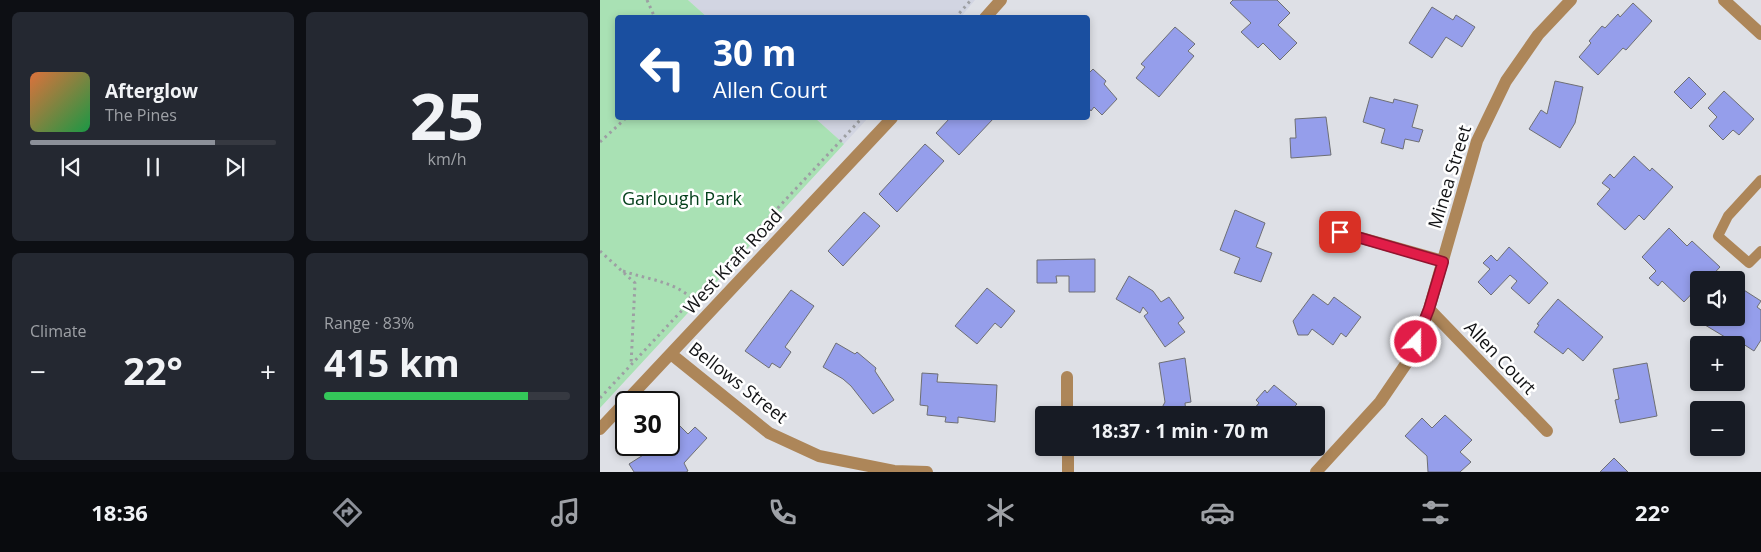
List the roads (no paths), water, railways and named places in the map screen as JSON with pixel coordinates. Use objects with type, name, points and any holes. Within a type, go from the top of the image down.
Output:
[{"type":"street","points":[[988,15],[1002,0]]},
{"type":"street","name":"Minea Street","points":[[1316,472],[1380,402],[1410,358],[1429,309],[1477,142],[1506,81],[1538,35],[1570,0]]},
{"type":"street","points":[[1724,0],[1761,34]]},
{"type":"street","name":"West Kraft Road","points":[[600,429],[890,120]]},
{"type":"street","points":[[1340,232],[1443,262]]},
{"type":"street","name":"Allen Court","points":[[1429,309],[1547,430]]},
{"type":"street","name":"Bellows Street","points":[[671,354],[769,433],[819,456],[867,469],[894,472],[928,472]]},
{"type":"street","points":[[1067,377],[1068,406]]},
{"type":"street","points":[[1068,456],[1068,472]]},
{"type":"lane","points":[[1760,185],[1728,216],[1718,236],[1749,263],[1761,251]]},
{"type":"park label","name":"Garlough Park","points":[[682,199]]}]
